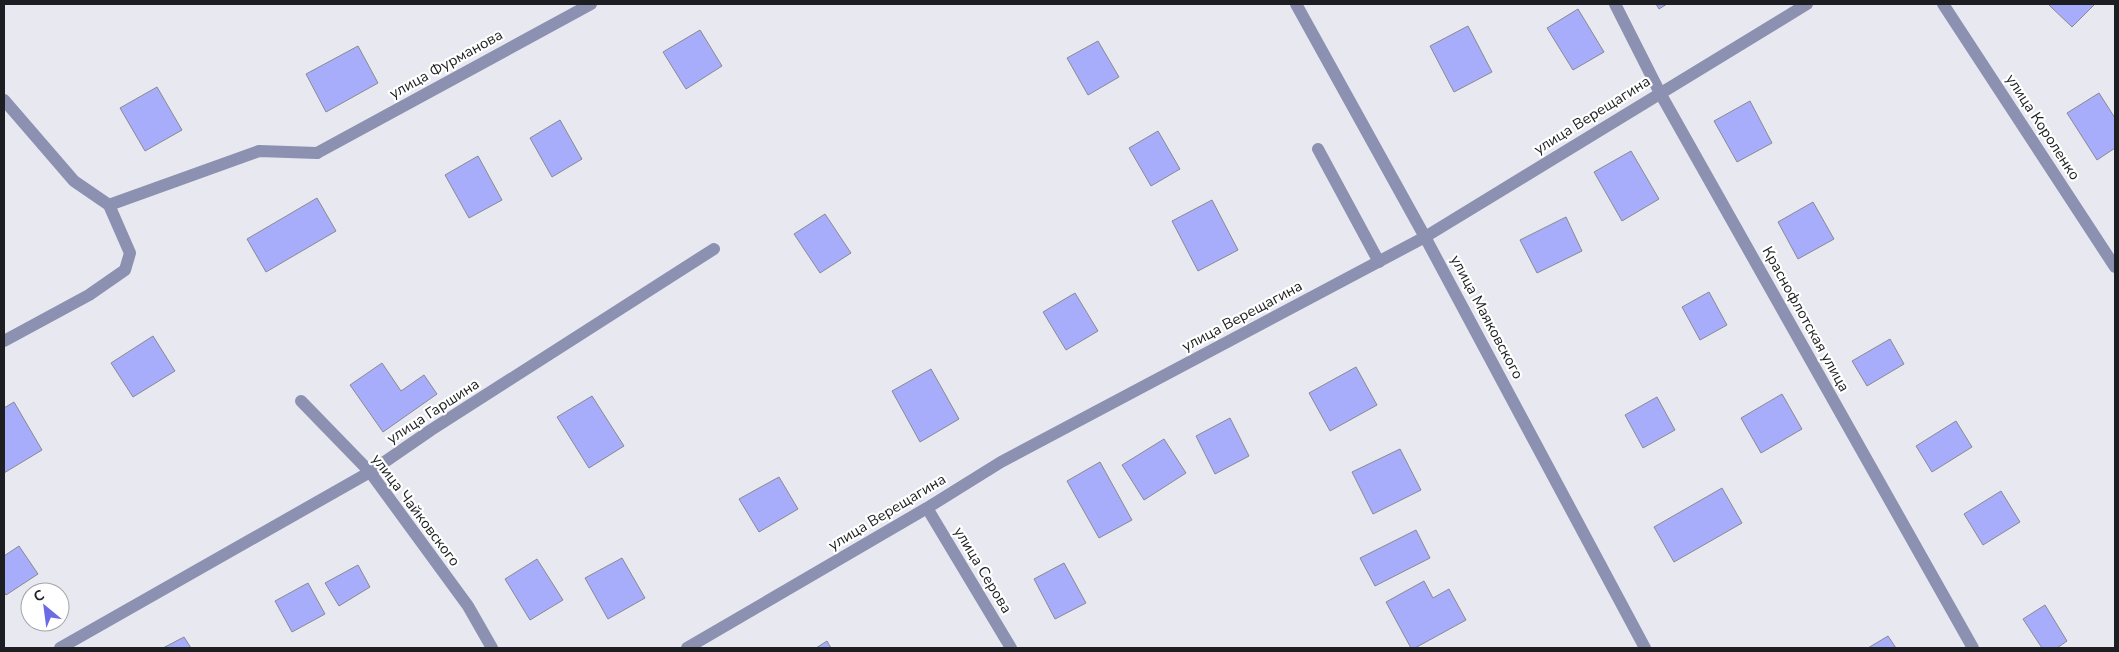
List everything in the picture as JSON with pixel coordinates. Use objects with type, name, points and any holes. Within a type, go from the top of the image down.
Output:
[{"type":"street","name":"улица Фурманова","points":[[110,205],[259,151],[317,153],[591,4]]},
{"type":"street","name":"улица Маяковского","points":[[1296,4],[1425,237],[1645,648]]},
{"type":"street","name":"Краснофлотская улица","points":[[1615,4],[1660,93],[1973,648]]},
{"type":"street","name":"улица Верещагина","points":[[687,648],[1002,462],[1425,237],[1807,4]]},
{"type":"street","name":"улица Короленко","points":[[1944,4],[2115,267]]},
{"type":"street","points":[[4,100],[74,181],[110,205],[130,253],[125,270],[88,295],[4,341]]},
{"type":"street","points":[[1318,149],[1379,262]]},
{"type":"street","name":"улица Гаршина","points":[[60,648],[370,472],[430,430],[714,249]]},
{"type":"street","name":"улица Чайковского","points":[[301,401],[370,472],[468,606],[492,648]]},
{"type":"street","name":"улица Серова","points":[[927,508],[1011,648]]},
{"type":"building","points":[[1656,4],[1667,4],[1659,9]]},
{"type":"building","points":[[2048,4],[2095,4],[2072,27]]},
{"type":"building","points":[[1578,9],[1604,52],[1573,70],[1547,28]]},
{"type":"building","points":[[1468,26],[1492,72],[1454,92],[1430,46]]},
{"type":"building","points":[[700,30],[722,66],[686,89],[663,52]]},
{"type":"building","points":[[1098,41],[1119,77],[1088,95],[1067,58]]},
{"type":"building","points":[[358,46],[378,83],[326,112],[306,74]]},
{"type":"building","points":[[157,87],[182,130],[145,151],[120,108]]},
{"type":"building","points":[[2099,93],[2115,118],[2115,148],[2097,160],[2067,113]]},
{"type":"building","points":[[1750,101],[1772,143],[1737,162],[1714,121]]},
{"type":"building","points":[[560,120],[582,159],[552,177],[530,138]]},
{"type":"building","points":[[1158,131],[1180,169],[1151,186],[1129,148]]},
{"type":"building","points":[[1631,151],[1659,199],[1622,221],[1594,172]]},
{"type":"building","points":[[478,156],[502,200],[469,218],[445,175]]},
{"type":"building","points":[[317,198],[336,231],[266,272],[247,239]]},
{"type":"building","points":[[1212,200],[1238,250],[1198,271],[1172,221]]},
{"type":"building","points":[[1813,202],[1834,239],[1798,259],[1778,222]]},
{"type":"building","points":[[825,214],[851,253],[820,273],[794,234]]},
{"type":"building","points":[[1566,217],[1582,251],[1537,273],[1520,240]]},
{"type":"building","points":[[1709,292],[1727,325],[1700,340],[1682,307]]},
{"type":"building","points":[[1075,293],[1098,331],[1066,350],[1043,312]]},
{"type":"building","points":[[153,336],[175,371],[133,397],[111,363]]},
{"type":"building","points":[[1890,339],[1904,364],[1867,386],[1852,361]]},
{"type":"building","points":[[382,363],[401,391],[424,375],[437,394],[383,432],[350,385]]},
{"type":"building","points":[[1356,367],[1377,405],[1330,431],[1309,393]]},
{"type":"building","points":[[931,369],[959,419],[920,442],[892,391]]},
{"type":"building","points":[[1782,394],[1802,429],[1761,453],[1741,418]]},
{"type":"building","points":[[592,396],[624,446],[589,468],[557,417]]},
{"type":"building","points":[[1657,397],[1675,430],[1643,448],[1625,415]]},
{"type":"building","points":[[14,402],[42,450],[4,473],[4,408]]},
{"type":"building","points":[[1230,418],[1249,456],[1215,474],[1196,436]]},
{"type":"building","points":[[1956,421],[1972,447],[1932,472],[1916,446]]},
{"type":"building","points":[[1164,439],[1186,473],[1144,500],[1122,465]]},
{"type":"building","points":[[1400,449],[1421,490],[1373,514],[1352,472]]},
{"type":"building","points":[[1100,462],[1132,520],[1099,538],[1067,481]]},
{"type":"building","points":[[779,477],[798,509],[759,532],[739,499]]},
{"type":"building","points":[[1722,488],[1742,523],[1674,562],[1654,527]]},
{"type":"building","points":[[2001,491],[2020,522],[1983,545],[1964,514]]},
{"type":"building","points":[[1416,530],[1430,558],[1375,586],[1360,558]]},
{"type":"building","points":[[19,546],[38,574],[26,582],[20,582],[20,586],[6,595],[4,592],[4,556]]},
{"type":"building","points":[[622,558],[645,598],[608,619],[585,578]]},
{"type":"building","points":[[537,559],[563,600],[530,620],[505,579]]},
{"type":"building","points":[[1064,563],[1086,603],[1055,619],[1034,579]]},
{"type":"building","points":[[358,565],[370,587],[339,606],[325,583]]},
{"type":"building","points":[[1424,581],[1433,598],[1449,589],[1466,620],[1415,648],[1411,648],[1386,602]]},
{"type":"building","points":[[308,583],[325,614],[292,632],[275,601]]},
{"type":"building","points":[[2045,605],[2067,641],[2057,648],[2042,648],[2023,619]]},
{"type":"building","points":[[1888,636],[1896,648],[1868,648]]},
{"type":"building","points":[[184,637],[191,648],[163,648]]},
{"type":"building","points":[[827,641],[831,648],[816,648]]}]
